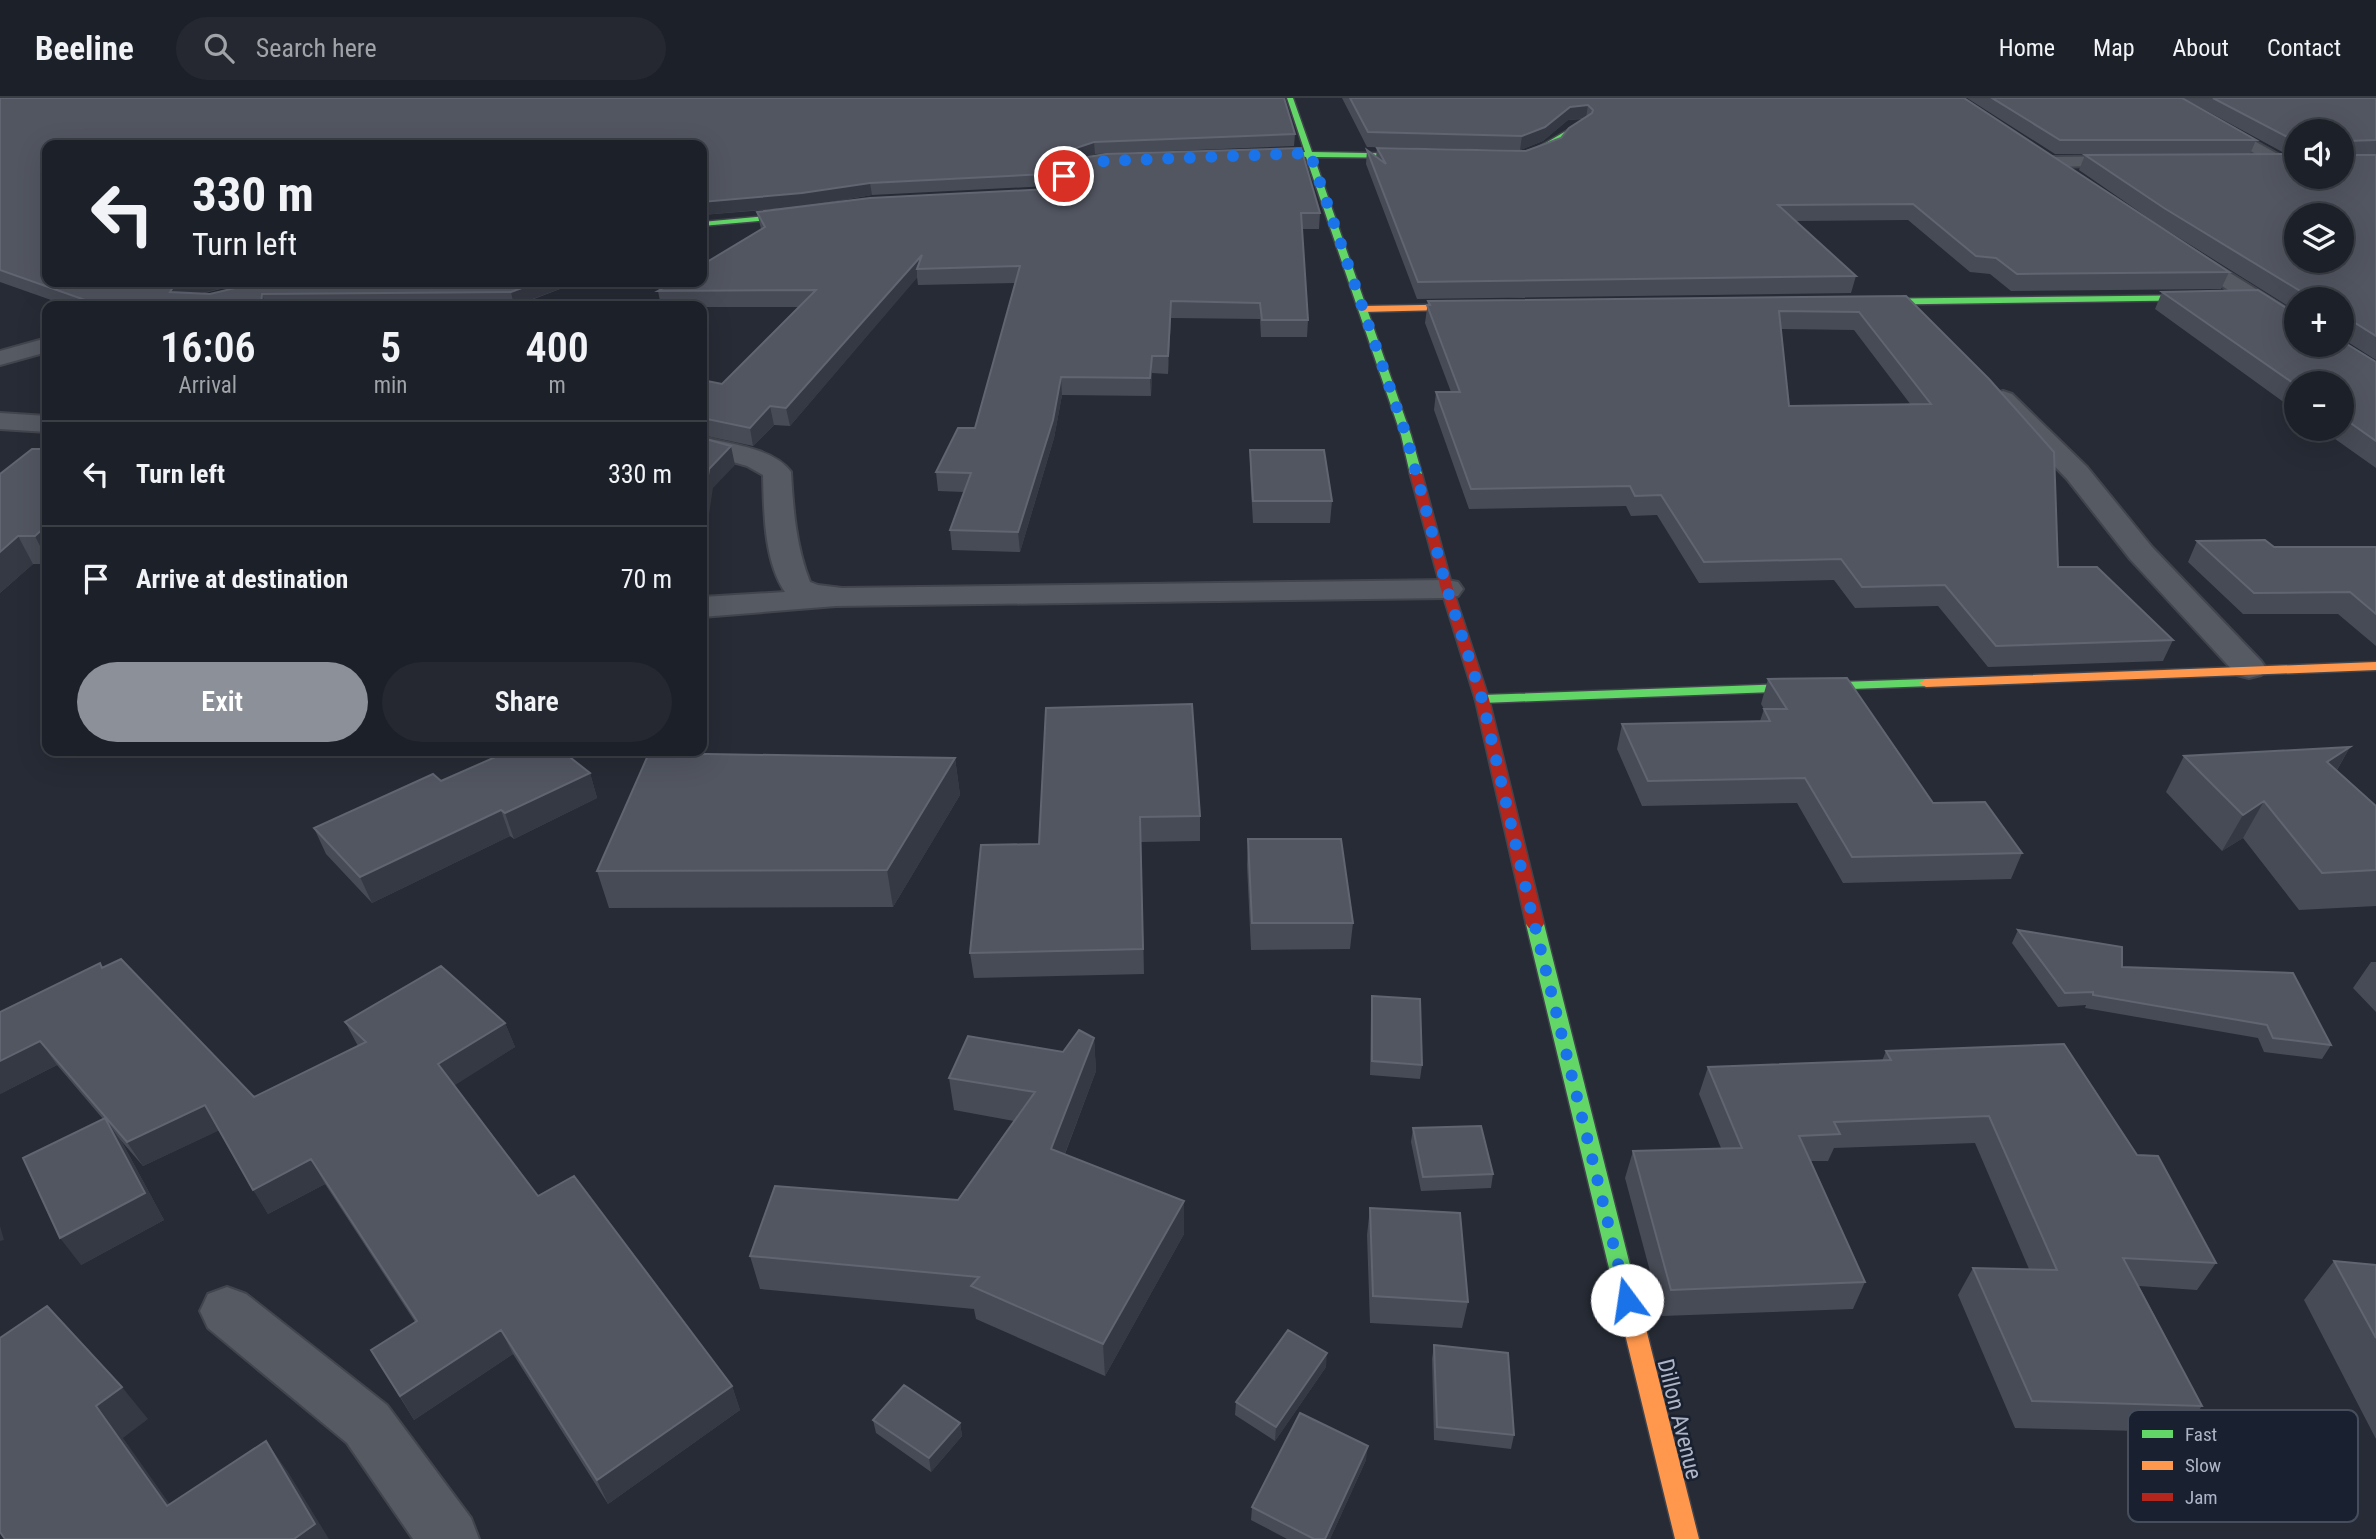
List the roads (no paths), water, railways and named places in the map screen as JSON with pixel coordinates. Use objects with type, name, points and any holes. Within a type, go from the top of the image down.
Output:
[{"type":"street","name":"Dillon Avenue","points":[[1290,98],[1406,435],[1447,589],[1482,699],[1529,902],[1686,1539]]},
{"type":"street","points":[[2165,98],[2284,159]]},
{"type":"street","points":[[1495,158],[1530,156],[1552,146],[1559,136],[1580,125]]},
{"type":"street","points":[[2030,150],[2076,179]]},
{"type":"street","points":[[1270,155],[1310,153],[1442,156]]},
{"type":"street","points":[[1005,197],[1067,191],[1072,185],[1065,173],[1083,165],[1152,159]]},
{"type":"street","points":[[2051,162],[2152,161]]},
{"type":"street","points":[[2241,162],[2284,162]]},
{"type":"street","points":[[707,223],[831,211]]},
{"type":"street","points":[[2172,245],[2284,317]]},
{"type":"street","points":[[1837,302],[2254,298]]},
{"type":"street","points":[[1906,301],[1925,320]]},
{"type":"street","points":[[1363,309],[1502,307]]},
{"type":"street","points":[[0,358],[42,346]]},
{"type":"street","points":[[1982,378],[2077,473],[2141,553],[2249,668]]},
{"type":"street","points":[[0,421],[42,424]]},
{"type":"street","points":[[707,446],[757,460],[776,472],[778,519],[783,530],[789,570],[797,587],[811,594],[842,597]]},
{"type":"street","points":[[707,607],[842,597],[1447,589]]},
{"type":"street","points":[[1482,699],[2249,668],[2376,666]]},
{"type":"street","points":[[227,1311],[367,1424],[449,1539]]}]
